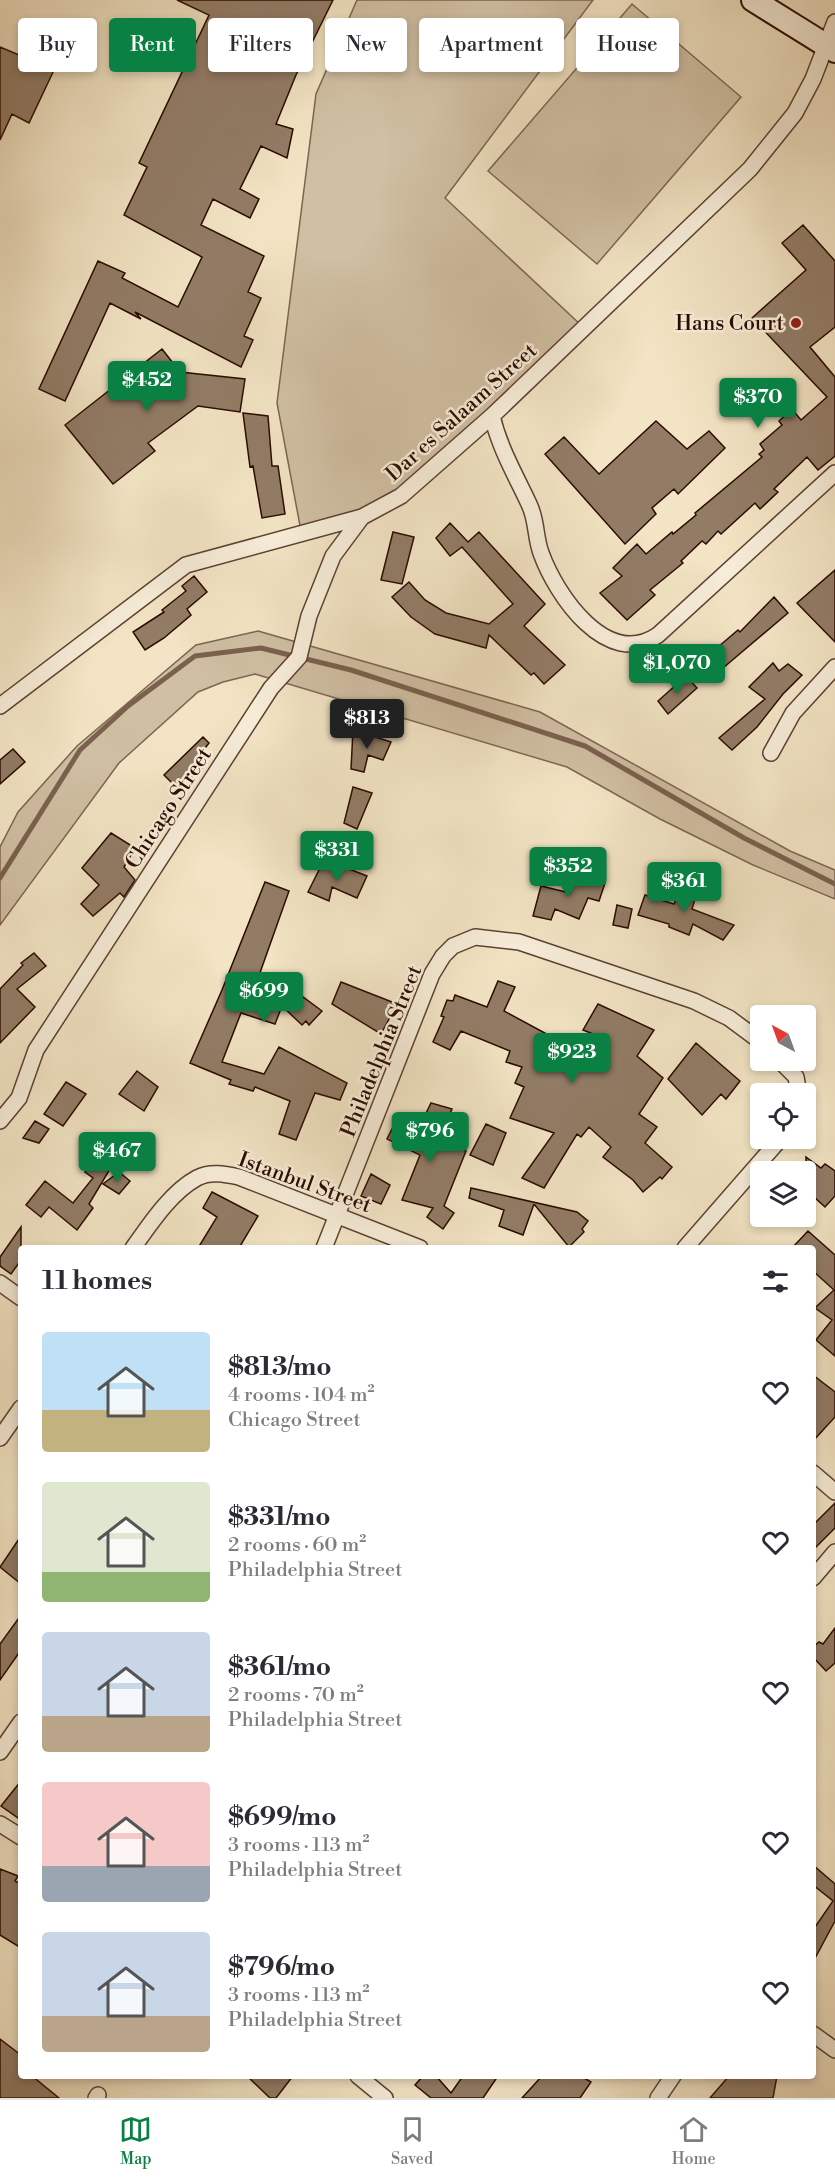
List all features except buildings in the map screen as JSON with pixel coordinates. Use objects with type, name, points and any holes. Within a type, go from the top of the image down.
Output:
[{"type":"street","points":[[753,0],[830,47]]},
{"type":"street","name":"Dar es Salaam Street","points":[[0,706],[186,565],[362,517],[401,496],[492,416],[750,169],[795,113],[830,47],[835,22]]},
{"type":"street","points":[[492,416],[498,444],[536,522],[542,555],[564,597],[577,615],[594,630],[628,645],[646,643],[658,635],[835,473]]},
{"type":"street","name":"Chicago Street","points":[[0,1121],[19,1098],[36,1050],[271,688],[299,657],[309,616],[333,556],[362,517]]},
{"type":"street","points":[[771,753],[793,713],[835,667]]},
{"type":"street","name":"Philadelphia Street","points":[[325,1245],[432,974],[443,956],[453,946],[475,937],[519,942],[694,1000],[729,1018],[750,1034]]},
{"type":"street","points":[[688,1245],[771,1149]]},
{"type":"street","name":"Istanbul Street","points":[[135,1245],[178,1192],[198,1177],[218,1173],[239,1177],[413,1245]]},
{"type":"street","points":[[0,1283],[18,1296]]},
{"type":"street","points":[[0,1438],[18,1412]]},
{"type":"street","points":[[816,1476],[835,1492]]},
{"type":"street","points":[[816,1574],[835,1552]]},
{"type":"street","points":[[0,1752],[18,1726]]},
{"type":"street","points":[[0,1824],[18,1835]]},
{"type":"street","points":[[816,2036],[835,2049]]},
{"type":"street","points":[[362,2079],[385,2098]]},
{"type":"street","points":[[658,2098],[671,2079]]},
{"type":"shaded area","points":[[357,0],[593,0],[580,18],[576,18],[576,23],[564,39],[564,18],[419,18],[419,72],[539,72],[445,198],[583,327],[422,474],[365,513],[301,531],[277,403],[316,94],[326,72],[407,72],[407,18],[349,18]]},
{"type":"shaded area","points":[[632,4],[648,18],[620,18]]},
{"type":"shaded area","points":[[679,44],[741,97],[597,264],[488,171],[576,69],[576,72],[679,72]]},
{"type":"shaded area","points":[[258,631],[540,712],[790,851],[835,870],[835,899],[753,865],[660,819],[567,767],[255,674],[223,682],[198,692],[119,763],[0,925],[0,847],[18,812],[77,746],[196,645]]},
{"type":"waterway","points":[[0,878],[80,750],[128,706],[195,656],[261,648],[351,670],[585,746],[744,838],[835,884]]},
{"type":"place","name":"Hans Court","points":[[796,323]]}]
